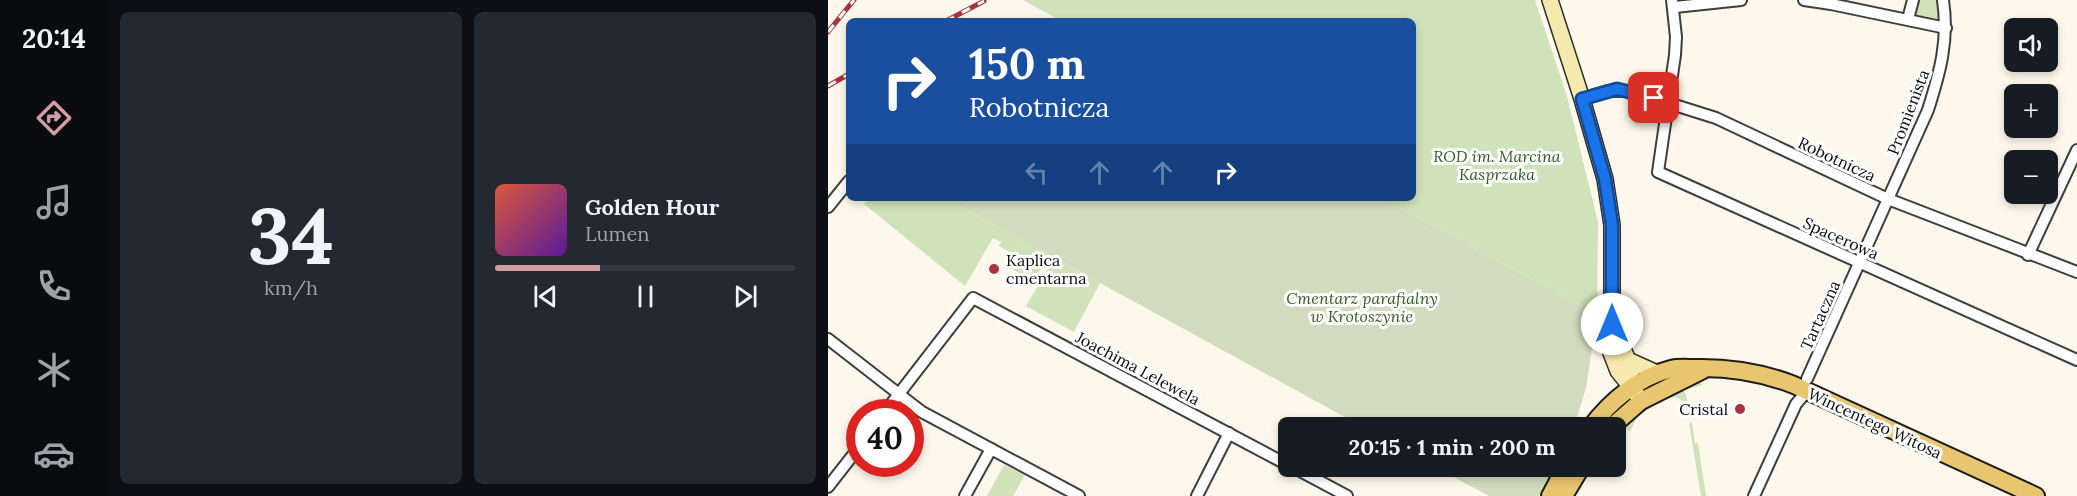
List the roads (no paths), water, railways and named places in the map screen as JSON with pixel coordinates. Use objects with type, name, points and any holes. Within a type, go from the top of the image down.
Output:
[{"type":"main road","points":[[1599,417],[1612,402],[1637,395],[1710,367]]},
{"type":"main road","name":"Wincentego Witosa","points":[[1637,395],[1657,373],[1675,368],[1734,368],[1772,376],[1803,385],[2036,496]]},
{"type":"main road","points":[[1619,417],[1637,395]]},
{"type":"main road","points":[[1550,496],[1560,477]]},
{"type":"main road","points":[[1564,496],[1575,477]]},
{"type":"street","points":[[1550,0],[1605,179],[1612,225],[1612,324],[1623,365],[1637,395]]},
{"type":"street","points":[[1669,102],[1675,55],[1673,4],[1741,0]]},
{"type":"street","points":[[1804,0],[1946,28]]},
{"type":"street","points":[[1908,19],[1913,0]]},
{"type":"street","name":"Promienista","points":[[1860,262],[1928,110],[1940,67],[1946,28],[1943,0]]},
{"type":"street","name":"Robotnicza","points":[[1582,99],[1617,89],[1669,102],[1716,118],[1888,199],[2077,272]]},
{"type":"street","name":"Spacerowa","points":[[1669,102],[1658,172],[2077,360]]},
{"type":"street","points":[[2028,255],[2077,150]]},
{"type":"street","points":[[828,207],[846,185]]},
{"type":"street","name":"Tartaczna","points":[[1803,385],[1860,262]]},
{"type":"street","name":"Joachima Lelewela","points":[[899,395],[973,298],[1278,460]]},
{"type":"street","points":[[828,339],[922,412],[1080,496]]},
{"type":"street","points":[[1623,365],[1657,373]]},
{"type":"street","points":[[1612,402],[1623,365]]},
{"type":"street","points":[[1754,496],[1803,385]]},
{"type":"street","points":[[896,399],[899,395]]},
{"type":"street","points":[[1197,496],[1229,434]]},
{"type":"street","points":[[965,496],[991,449]]},
{"type":"street","points":[[828,487],[846,464]]},
{"type":"street","name":"Joachima Lelewela","points":[[1311,477],[1347,496]]},
{"type":"railway","points":[[828,32],[854,0]]},
{"type":"railway","points":[[952,18],[984,1]]},
{"type":"railway","points":[[828,86],[846,76]]},
{"type":"place","name":"Kaplica cmentarna","points":[[994,269]]},
{"type":"place","name":"Cristal","points":[[1740,409]]},
{"type":"park label","name":"ROD im. Marcina Kasprzaka","points":[[1497,165]]},
{"type":"park label","name":"Cmentarz parafialny w Krotoszynie","points":[[1362,307]]}]
